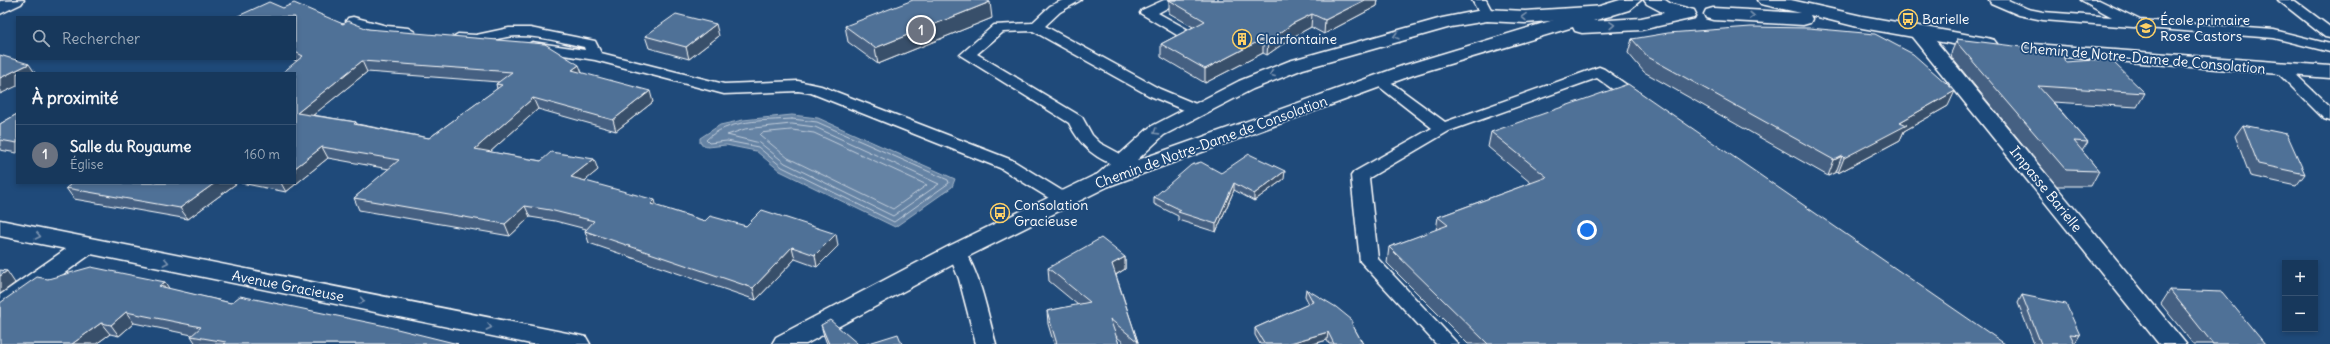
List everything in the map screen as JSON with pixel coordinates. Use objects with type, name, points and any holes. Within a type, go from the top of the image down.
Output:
[{"type":"street","name":"Chemin de Notre-Dame de Consolation","points":[[785,344],[957,252],[1101,181],[1380,80],[1623,6],[1632,0]]},
{"type":"street","points":[[1653,0],[1665,8],[1685,14]]},
{"type":"street","points":[[1713,14],[1726,9],[1729,0]]},
{"type":"street","name":"Chemin de Notre-Dame de Consolation","points":[[1767,0],[1862,22],[1919,33],[2011,47],[2060,53],[2330,72]]},
{"type":"street","points":[[1101,181],[1157,131],[1246,84],[1296,65],[1449,22],[1483,7],[1526,17],[1604,12]]},
{"type":"street","name":"Chemin de Notre-Dame de Consolation","points":[[1545,29],[1641,24],[1685,14],[1713,14],[1862,22]]},
{"type":"street","name":"Impasse Barielle","points":[[1919,33],[2173,344]]},
{"type":"street","name":"Avenue Gracieuse","points":[[0,228],[577,344]]},
{"type":"street","points":[[0,307],[86,246]]},
{"type":"lane","points":[[1036,28],[1055,9],[1074,0]]},
{"type":"lane","points":[[1175,0],[1147,13],[1186,35]]},
{"type":"lane","points":[[1996,0],[2024,12],[2042,16],[2274,34],[2330,48]]},
{"type":"lane","points":[[2088,0],[2137,24]]},
{"type":"lane","points":[[2285,0],[2330,34]]},
{"type":"lane","points":[[353,21],[386,30],[424,34]]},
{"type":"lane","points":[[1122,162],[1094,149],[1081,131],[1076,120],[967,55],[999,28],[1036,28],[1154,92],[1197,110]]},
{"type":"lane","points":[[446,36],[476,39],[510,32],[530,32],[590,44],[595,56]]},
{"type":"lane","points":[[494,46],[510,42],[595,56],[724,89],[798,86],[816,89],[1006,164],[1063,199]]},
{"type":"lane","points":[[2281,68],[2330,116]]},
{"type":"lane","points":[[1448,344],[1369,261],[1360,176],[1443,128],[1599,72],[1651,109]]},
{"type":"lane","points":[[1380,80],[1443,128]]},
{"type":"lane","points":[[957,252],[968,279],[986,344]]},
{"type":"water","points":[[792,115],[818,118],[955,179],[952,187],[895,227],[780,171],[756,151],[726,145],[708,147],[700,143],[700,138],[720,125],[743,120]]},
{"type":"building","points":[[913,0],[986,0],[990,2],[875,48],[845,26]]},
{"type":"building","points":[[1169,0],[1365,0],[1325,20],[1312,14],[1292,24],[1268,42],[1263,39],[1205,69],[1161,44],[1205,21]]},
{"type":"building","points":[[269,2],[283,8],[294,3],[343,24],[348,21],[368,29],[545,44],[579,65],[572,70],[650,91],[613,120],[533,98],[475,149],[541,161],[551,152],[594,159],[571,177],[655,200],[651,204],[705,221],[710,216],[746,226],[762,210],[836,234],[815,255],[792,247],[753,288],[585,231],[594,221],[550,210],[525,206],[505,224],[354,198],[399,160],[322,147],[296,167],[296,72],[283,72],[303,56],[296,52],[296,16],[238,16]],"holes":[[[362,61],[512,72],[496,84],[502,85],[429,138],[354,124],[356,122],[297,113]]]},
{"type":"building","points":[[676,14],[716,24],[686,47],[645,36]]},
{"type":"building","points":[[1751,27],[1809,28],[1875,34],[1913,54],[1955,91],[1900,122],[1907,125],[1844,158],[1842,156],[1834,160],[1648,57],[1632,39],[1668,33]]},
{"type":"building","points":[[1957,39],[2062,52],[2065,62],[2110,59],[2145,93],[2038,86],[2088,142],[2074,141],[2099,171],[2066,170],[1958,44]]},
{"type":"building","points":[[0,55],[29,64],[0,78]]},
{"type":"building","points":[[1628,84],[2005,344],[1488,344],[1389,247],[1448,225],[1438,217],[1547,177],[1491,132]]},
{"type":"building","points":[[16,115],[16,143],[0,140],[0,124]]},
{"type":"building","points":[[2243,125],[2287,134],[2305,174],[2258,164]]},
{"type":"building","points":[[1249,154],[1285,171],[1254,194],[1234,183],[1216,224],[1178,212],[1181,210],[1154,197],[1191,165],[1201,162],[1221,173]]},
{"type":"building","points":[[72,184],[214,184],[180,208],[66,188]]},
{"type":"building","points":[[1101,238],[1125,257],[1112,264],[1138,342],[1110,319],[1119,344],[1057,344],[1047,311],[1090,302],[1048,268]]},
{"type":"building","points":[[91,267],[165,282],[159,286],[231,303],[240,296],[381,325],[458,344],[224,344],[226,342],[191,336],[201,327],[126,312],[111,325],[101,323],[72,344],[0,344],[0,303],[37,277],[48,279]]},
{"type":"building","points":[[0,270],[7,271],[0,276]]},
{"type":"building","points":[[1306,289],[1336,307],[1352,320],[1352,324],[1363,344],[1334,344],[1328,332],[1287,344],[1265,344],[1255,328],[1313,302]]},
{"type":"building","points":[[2170,290],[2222,292],[2265,344],[2213,344]]},
{"type":"building","points":[[2022,295],[2066,304],[2080,335],[2070,334],[2075,344],[2041,344]]},
{"type":"building","points":[[830,320],[858,344],[829,344],[821,325]]},
{"type":"building","points":[[898,334],[902,344],[866,344]]},
{"type":"place","name":"Barielle","points":[[1908,19]]},
{"type":"place","name":"École primaire Rose Castors","points":[[2146,28]]},
{"type":"place","name":"Salle du Royaume","points":[[921,30]]},
{"type":"place","name":"Clairfontaine","points":[[1242,39]]},
{"type":"place","name":"Consolation Gracieuse","points":[[1000,213]]}]
